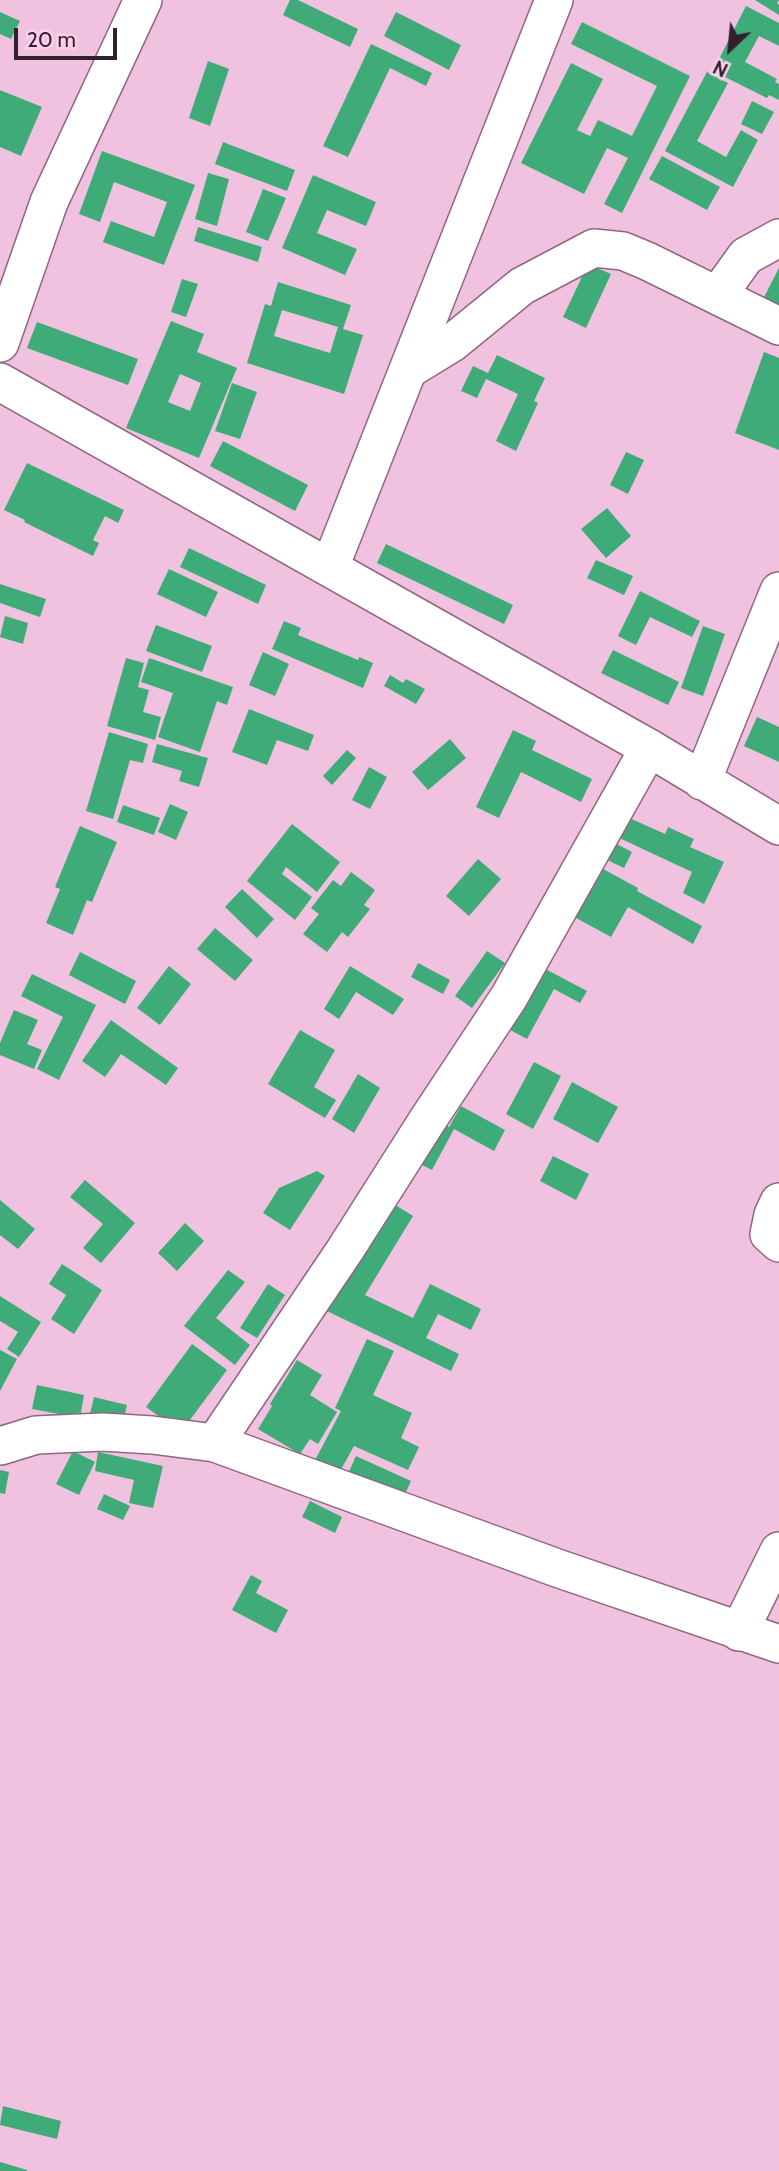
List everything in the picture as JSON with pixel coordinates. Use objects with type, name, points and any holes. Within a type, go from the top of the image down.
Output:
[{"type":"street","points":[[0,342],[48,202],[143,0]]},
{"type":"street","points":[[330,567],[554,0]]},
{"type":"street","points":[[718,295],[746,256],[779,238]]},
{"type":"street","points":[[408,370],[452,343],[522,286],[594,248],[622,251],[779,326]]},
{"type":"street","points":[[0,382],[649,748],[779,826]]},
{"type":"street","points":[[702,781],[779,590]]},
{"type":"street","points":[[215,1443],[345,1250],[509,997],[649,748]]},
{"type":"street","points":[[779,1202],[769,1234],[779,1243]]},
{"type":"street","points":[[0,1446],[36,1435],[103,1433],[152,1435],[215,1443],[379,1504],[779,1644]]},
{"type":"street","points":[[739,1632],[779,1551]]},
{"type":"building","points":[[290,0],[298,0],[358,29],[350,47],[283,15]]},
{"type":"building","points":[[755,0],[779,0],[779,15]]},
{"type":"building","points":[[746,6],[779,23],[779,46],[759,36],[745,62],[777,79],[775,82],[779,84],[779,100],[769,95],[767,98],[713,71]]},
{"type":"building","points":[[0,12],[20,21],[11,39],[0,34]]},
{"type":"building","points":[[396,12],[461,45],[449,70],[384,36]]},
{"type":"building","points":[[582,22],[690,76],[622,213],[604,204],[628,158],[607,148],[584,194],[521,163],[571,63],[603,79],[577,130],[590,136],[598,120],[632,136],[657,86],[571,44]]},
{"type":"building","points":[[371,44],[432,73],[426,86],[390,68],[348,157],[323,146]]},
{"type":"building","points":[[208,61],[229,69],[210,126],[189,118]]},
{"type":"building","points":[[707,72],[728,83],[697,141],[726,157],[741,130],[758,140],[733,187],[665,151]]},
{"type":"building","points":[[0,90],[42,107],[21,156],[0,147]]},
{"type":"building","points":[[752,101],[774,112],[762,134],[741,124]]},
{"type":"building","points":[[223,142],[295,170],[287,191],[215,164]]},
{"type":"building","points":[[102,151],[195,185],[164,265],[103,242],[111,221],[154,237],[167,202],[114,182],[100,222],[79,214]]},
{"type":"building","points":[[662,156],[720,187],[707,210],[649,179]]},
{"type":"building","points":[[208,173],[229,179],[217,226],[195,219]]},
{"type":"building","points":[[313,175],[376,202],[366,226],[327,210],[317,233],[357,249],[345,275],[282,248]]},
{"type":"building","points":[[263,189],[286,198],[268,241],[246,232]]},
{"type":"building","points":[[198,227],[262,247],[258,262],[194,241]]},
{"type":"building","points":[[588,264],[611,274],[586,328],[563,317]]},
{"type":"building","points":[[779,268],[779,310],[762,301]]},
{"type":"building","points":[[182,279],[198,284],[186,317],[171,312]]},
{"type":"building","points":[[278,282],[351,305],[343,329],[363,335],[344,394],[247,363],[265,304],[271,306]],"holes":[[[282,310],[338,327],[330,353],[274,336]]]},
{"type":"building","points":[[171,321],[204,334],[197,352],[237,368],[199,458],[126,428]],"holes":[[[180,374],[201,383],[190,411],[168,402]]]},
{"type":"building","points":[[37,322],[138,359],[128,385],[27,348]]},
{"type":"building","points":[[764,352],[779,358],[779,450],[735,433]]},
{"type":"building","points":[[497,355],[545,378],[534,401],[538,403],[516,451],[496,441],[518,394],[486,379],[477,398],[461,391],[473,366],[488,373]]},
{"type":"building","points":[[232,383],[257,392],[240,439],[215,431]]},
{"type":"building","points":[[223,441],[308,485],[295,511],[210,466]]},
{"type":"building","points":[[626,452],[644,460],[628,494],[610,485]]},
{"type":"building","points":[[27,463],[124,510],[118,523],[105,516],[93,540],[99,543],[93,556],[4,510]]},
{"type":"building","points":[[607,508],[631,536],[606,558],[581,529]]},
{"type":"building","points":[[386,544],[513,605],[504,624],[377,563]]},
{"type":"building","points":[[189,548],[266,585],[258,604],[180,567]]},
{"type":"building","points":[[596,560],[633,576],[624,595],[587,578]]},
{"type":"building","points":[[169,569],[218,592],[206,617],[157,594]]},
{"type":"building","points":[[0,584],[46,599],[40,617],[0,603]]},
{"type":"building","points":[[640,591],[700,621],[692,637],[650,617],[636,645],[618,636]]},
{"type":"building","points":[[5,616],[28,623],[23,644],[0,637]]},
{"type":"building","points":[[284,621],[301,628],[298,635],[358,660],[359,657],[373,663],[363,688],[272,649]]},
{"type":"building","points":[[156,625],[212,646],[202,672],[146,651]]},
{"type":"building","points":[[703,626],[725,634],[703,696],[681,688]]},
{"type":"building","points":[[613,650],[679,682],[668,705],[601,673]]},
{"type":"building","points":[[263,652],[289,664],[275,696],[249,685]]},
{"type":"building","points":[[126,658],[144,663],[138,687],[149,690],[143,712],[161,717],[155,740],[107,726]]},
{"type":"building","points":[[149,658],[233,687],[227,705],[217,701],[200,752],[158,737],[173,693],[141,682]]},
{"type":"building","points":[[390,675],[403,683],[406,679],[425,689],[416,704],[384,686]]},
{"type":"building","points":[[249,709],[314,735],[308,751],[277,740],[267,765],[232,752]]},
{"type":"building","points":[[757,717],[779,727],[779,762],[744,746]]},
{"type":"building","points":[[513,730],[536,741],[532,750],[592,779],[581,802],[521,772],[499,818],[476,807]]},
{"type":"building","points":[[109,732],[148,744],[143,763],[130,760],[113,819],[86,811]]},
{"type":"building","points":[[450,739],[466,758],[428,790],[412,772]]},
{"type":"building","points":[[157,744],[208,758],[199,787],[179,781],[182,771],[152,762]]},
{"type":"building","points":[[347,750],[356,758],[332,785],[323,776]]},
{"type":"building","points":[[369,767],[387,777],[370,809],[352,800]]},
{"type":"building","points":[[170,804],[188,812],[176,840],[158,832]]},
{"type":"building","points":[[123,805],[160,818],[154,835],[117,822]]},
{"type":"building","points":[[625,816],[665,834],[668,827],[694,839],[690,847],[724,862],[704,904],[683,893],[692,872],[615,836]]},
{"type":"building","points":[[292,824],[340,862],[317,892],[286,867],[282,874],[312,897],[295,920],[247,881]]},
{"type":"building","points":[[80,826],[117,842],[92,902],[87,900],[73,935],[46,923],[60,889],[55,887]]},
{"type":"building","points":[[611,841],[632,852],[624,868],[603,858]]},
{"type":"building","points":[[478,859],[501,879],[469,916],[446,896]]},
{"type":"building","points":[[594,864],[702,926],[693,944],[628,907],[611,937],[567,913]]},
{"type":"building","points":[[351,872],[375,890],[364,905],[370,909],[348,937],[342,932],[327,952],[303,934],[319,914],[311,908],[333,880],[341,886]]},
{"type":"building","points":[[242,889],[274,919],[257,938],[225,907]]},
{"type":"building","points":[[215,928],[253,960],[235,981],[197,949]]},
{"type":"building","points":[[487,951],[505,963],[472,1008],[455,996]]},
{"type":"building","points":[[80,952],[136,981],[125,1004],[69,975]]},
{"type":"building","points":[[418,963],[450,980],[443,994],[411,977]]},
{"type":"building","points":[[534,963],[587,991],[580,1003],[554,989],[527,1039],[501,1025]]},
{"type":"building","points":[[169,966],[191,984],[160,1025],[137,1008]]},
{"type":"building","points":[[350,966],[404,999],[393,1015],[356,992],[339,1019],[324,1009]]},
{"type":"building","points":[[32,974],[96,1005],[59,1080],[37,1069],[63,1017],[21,996]]},
{"type":"building","points":[[14,1010],[38,1020],[27,1044],[42,1050],[34,1069],[0,1055],[0,1043]]},
{"type":"building","points":[[111,1020],[178,1068],[166,1085],[121,1054],[105,1077],[82,1061]]},
{"type":"building","points":[[300,1030],[335,1050],[314,1087],[336,1100],[325,1118],[268,1084]]},
{"type":"building","points":[[534,1062],[561,1076],[533,1129],[506,1114]]},
{"type":"building","points":[[358,1074],[380,1088],[354,1133],[332,1119]]},
{"type":"building","points":[[572,1082],[618,1107],[598,1143],[553,1119]]},
{"type":"building","points":[[461,1106],[505,1130],[494,1151],[454,1129],[432,1170],[416,1162],[438,1121],[449,1127]]},
{"type":"building","points":[[553,1156],[589,1174],[576,1200],[540,1181]]},
{"type":"building","points":[[317,1171],[325,1176],[290,1230],[263,1213],[279,1188]]},
{"type":"building","points":[[85,1180],[135,1223],[101,1263],[83,1248],[103,1224],[70,1197]]},
{"type":"building","points":[[0,1200],[35,1229],[18,1249],[0,1235]]},
{"type":"building","points":[[389,1201],[413,1216],[365,1295],[413,1318],[430,1284],[481,1309],[471,1330],[438,1314],[426,1338],[459,1354],[451,1371],[327,1311],[340,1283]]},
{"type":"building","points":[[185,1223],[204,1241],[177,1271],[158,1253]]},
{"type":"building","points":[[62,1264],[102,1290],[74,1334],[51,1319],[66,1295],[49,1284]]},
{"type":"building","points":[[228,1270],[245,1282],[216,1318],[250,1345],[235,1365],[184,1326]]},
{"type":"building","points":[[268,1284],[285,1295],[257,1338],[240,1328]]},
{"type":"building","points":[[0,1296],[41,1322],[19,1357],[7,1349],[18,1332],[0,1321]]},
{"type":"building","points":[[367,1339],[394,1351],[373,1395],[412,1413],[401,1438],[419,1447],[408,1470],[354,1446],[338,1475],[314,1462],[341,1411],[335,1408]]},
{"type":"building","points":[[192,1344],[227,1370],[181,1432],[146,1407]]},
{"type":"building","points":[[0,1350],[17,1359],[0,1391]]},
{"type":"building","points":[[297,1360],[322,1375],[310,1395],[337,1412],[318,1444],[310,1439],[300,1454],[258,1429]]},
{"type":"building","points":[[37,1385],[84,1395],[80,1418],[32,1409]]},
{"type":"building","points":[[94,1397],[127,1405],[122,1426],[89,1418]]},
{"type":"building","points":[[73,1451],[95,1462],[79,1495],[56,1484]]},
{"type":"building","points":[[98,1452],[163,1466],[153,1508],[129,1503],[134,1480],[95,1471]]},
{"type":"building","points":[[356,1456],[411,1481],[401,1503],[346,1478]]},
{"type":"building","points":[[0,1470],[9,1472],[5,1494],[0,1493]]},
{"type":"building","points":[[104,1494],[130,1506],[123,1520],[97,1509]]},
{"type":"building","points":[[310,1501],[342,1517],[335,1533],[302,1517]]},
{"type":"building","points":[[251,1575],[262,1581],[256,1593],[288,1610],[276,1633],[232,1610]]},
{"type":"building","points":[[3,2106],[61,2121],[57,2139],[0,2125]]},
{"type":"building","points":[[0,2162],[27,2170],[27,2171],[0,2171]]}]
